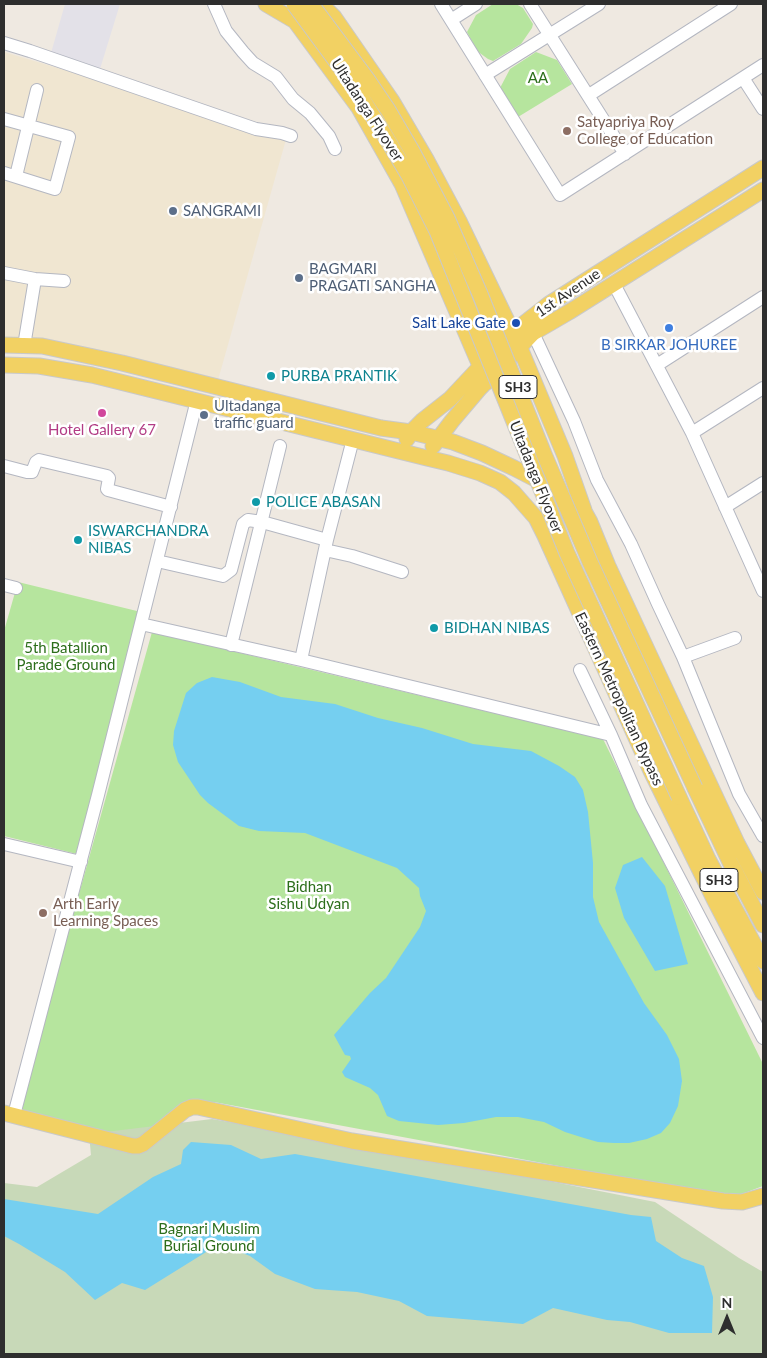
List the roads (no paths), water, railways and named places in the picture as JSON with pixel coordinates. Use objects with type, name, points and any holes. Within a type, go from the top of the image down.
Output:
[{"type":"main road","points":[[266,4],[296,21],[359,108],[402,184],[487,382]]},
{"type":"main road","name":"Ultadanga Flyover","points":[[294,4],[353,84],[406,170],[437,231],[567,554],[708,859],[763,961]]},
{"type":"main road","points":[[321,4],[334,17],[392,102],[426,159],[459,221],[520,348],[608,566],[737,843],[763,892]]},
{"type":"main road","name":"Ultadanga Flyover","points":[[321,4],[388,110],[447,218],[590,562],[730,862],[763,925]]},
{"type":"main road","name":"1st Avenue","points":[[400,451],[411,432],[422,421],[450,399],[512,333],[549,304],[763,168]]},
{"type":"main road","points":[[427,458],[438,439],[452,421],[533,332],[569,312],[763,190]]},
{"type":"main road","points":[[4,345],[42,346],[382,428],[411,432],[454,442],[482,452],[547,485],[576,504],[585,513]]},
{"type":"main road","name":"Eastern Metropolitan Bypass","points":[[4,365],[39,366],[92,375],[197,400],[448,463],[480,473],[500,482],[514,493],[536,518],[545,536],[651,771],[763,993]]},
{"type":"main road","points":[[9,1114],[138,1146],[186,1110],[198,1107],[352,1141],[714,1200],[742,1202],[763,1196]]},
{"type":"street","points":[[214,4],[226,31],[243,52],[253,63],[276,78],[293,100],[310,113],[329,136],[335,149]]},
{"type":"street","points":[[296,21],[321,4]]},
{"type":"street","points":[[441,4],[560,196],[763,65]]},
{"type":"street","points":[[451,20],[476,4]]},
{"type":"street","points":[[530,4],[625,154]]},
{"type":"street","points":[[485,75],[599,4]]},
{"type":"street","points":[[589,95],[731,4]]},
{"type":"street","points":[[4,43],[256,129],[291,136]]},
{"type":"street","points":[[743,78],[763,109]]},
{"type":"street","points":[[4,119],[28,126],[69,137],[55,189],[10,175],[28,126],[37,90]]},
{"type":"street","points":[[4,272],[35,279],[64,281]]},
{"type":"street","points":[[24,346],[35,279]]},
{"type":"street","points":[[614,284],[692,433],[763,591]]},
{"type":"street","points":[[657,365],[763,297]]},
{"type":"street","points":[[533,332],[574,421],[597,480],[631,544],[683,657],[740,794],[763,836]]},
{"type":"street","points":[[692,433],[763,388]]},
{"type":"street","points":[[9,1114],[81,862],[197,400]]},
{"type":"street","points":[[301,660],[326,545],[354,440]]},
{"type":"street","points":[[231,645],[280,446]]},
{"type":"street","points":[[4,466],[32,472],[36,462],[39,460],[107,476],[109,478],[108,490],[171,507]]},
{"type":"street","points":[[726,507],[763,483]]},
{"type":"street","points":[[157,561],[223,576],[231,570],[243,524],[248,520],[262,522],[352,556],[402,572]]},
{"type":"street","points":[[141,624],[301,660],[611,735]]},
{"type":"street","points":[[683,657],[735,638]]},
{"type":"street","points":[[580,670],[641,805],[763,1038]]},
{"type":"street","points":[[4,844],[81,862]]},
{"type":"water","points":[[212,677],[240,682],[281,697],[335,704],[473,744],[531,751],[575,777],[583,790],[588,812],[593,863],[593,897],[599,922],[644,1003],[667,1035],[679,1059],[682,1081],[678,1106],[670,1123],[661,1133],[647,1139],[629,1143],[614,1143],[598,1142],[565,1132],[544,1122],[518,1117],[496,1117],[464,1123],[438,1125],[399,1121],[387,1116],[378,1095],[370,1088],[345,1077],[342,1072],[351,1059],[350,1056],[345,1055],[334,1035],[370,993],[386,978],[420,927],[426,911],[419,888],[397,868],[305,833],[259,831],[239,826],[200,795],[178,762],[173,745],[174,731],[186,693],[197,683]]},
{"type":"water","points":[[642,857],[665,886],[688,964],[655,971],[624,918],[615,888],[623,865]]},
{"type":"water","points":[[191,1142],[231,1145],[261,1159],[295,1154],[631,1215],[651,1217],[656,1241],[682,1258],[704,1266],[713,1297],[712,1333],[669,1333],[630,1322],[607,1320],[553,1308],[523,1324],[427,1316],[399,1301],[357,1292],[315,1289],[275,1274],[250,1256],[219,1244],[145,1290],[122,1283],[95,1300],[65,1272],[4,1236],[4,1199],[98,1214],[153,1177],[181,1164],[183,1150]]},
{"type":"place","name":"Satyapriya Roy College of Education","points":[[567,131]]},
{"type":"place","name":"SANGRAMI","points":[[173,211]]},
{"type":"place","name":"BAGMARI PRAGATI SANGHA","points":[[299,278]]},
{"type":"place","name":"Salt Lake Gate","points":[[516,323]]},
{"type":"place","name":"B SIRKAR JOHUREE","points":[[669,328]]},
{"type":"place","name":"PURBA PRANTIK","points":[[271,376]]},
{"type":"place","name":"Hotel Gallery 67","points":[[102,413]]},
{"type":"place","name":"Ultadanga traffic guard","points":[[204,415]]},
{"type":"place","name":"POLICE ABASAN","points":[[256,502]]},
{"type":"place","name":"ISWARCHANDRA NIBAS","points":[[78,540]]},
{"type":"place","name":"BIDHAN NIBAS","points":[[434,628]]},
{"type":"place","name":"Arth Early Learning Spaces","points":[[43,913]]},
{"type":"park label","name":"AA","points":[[538,78]]},
{"type":"park label","name":"5th Batallion Parade Ground","points":[[66,656]]},
{"type":"park label","name":"Bidhan Sishu Udyan","points":[[309,896]]},
{"type":"park label","name":"Bagnari Muslim Burial Ground","points":[[209,1238]]}]
